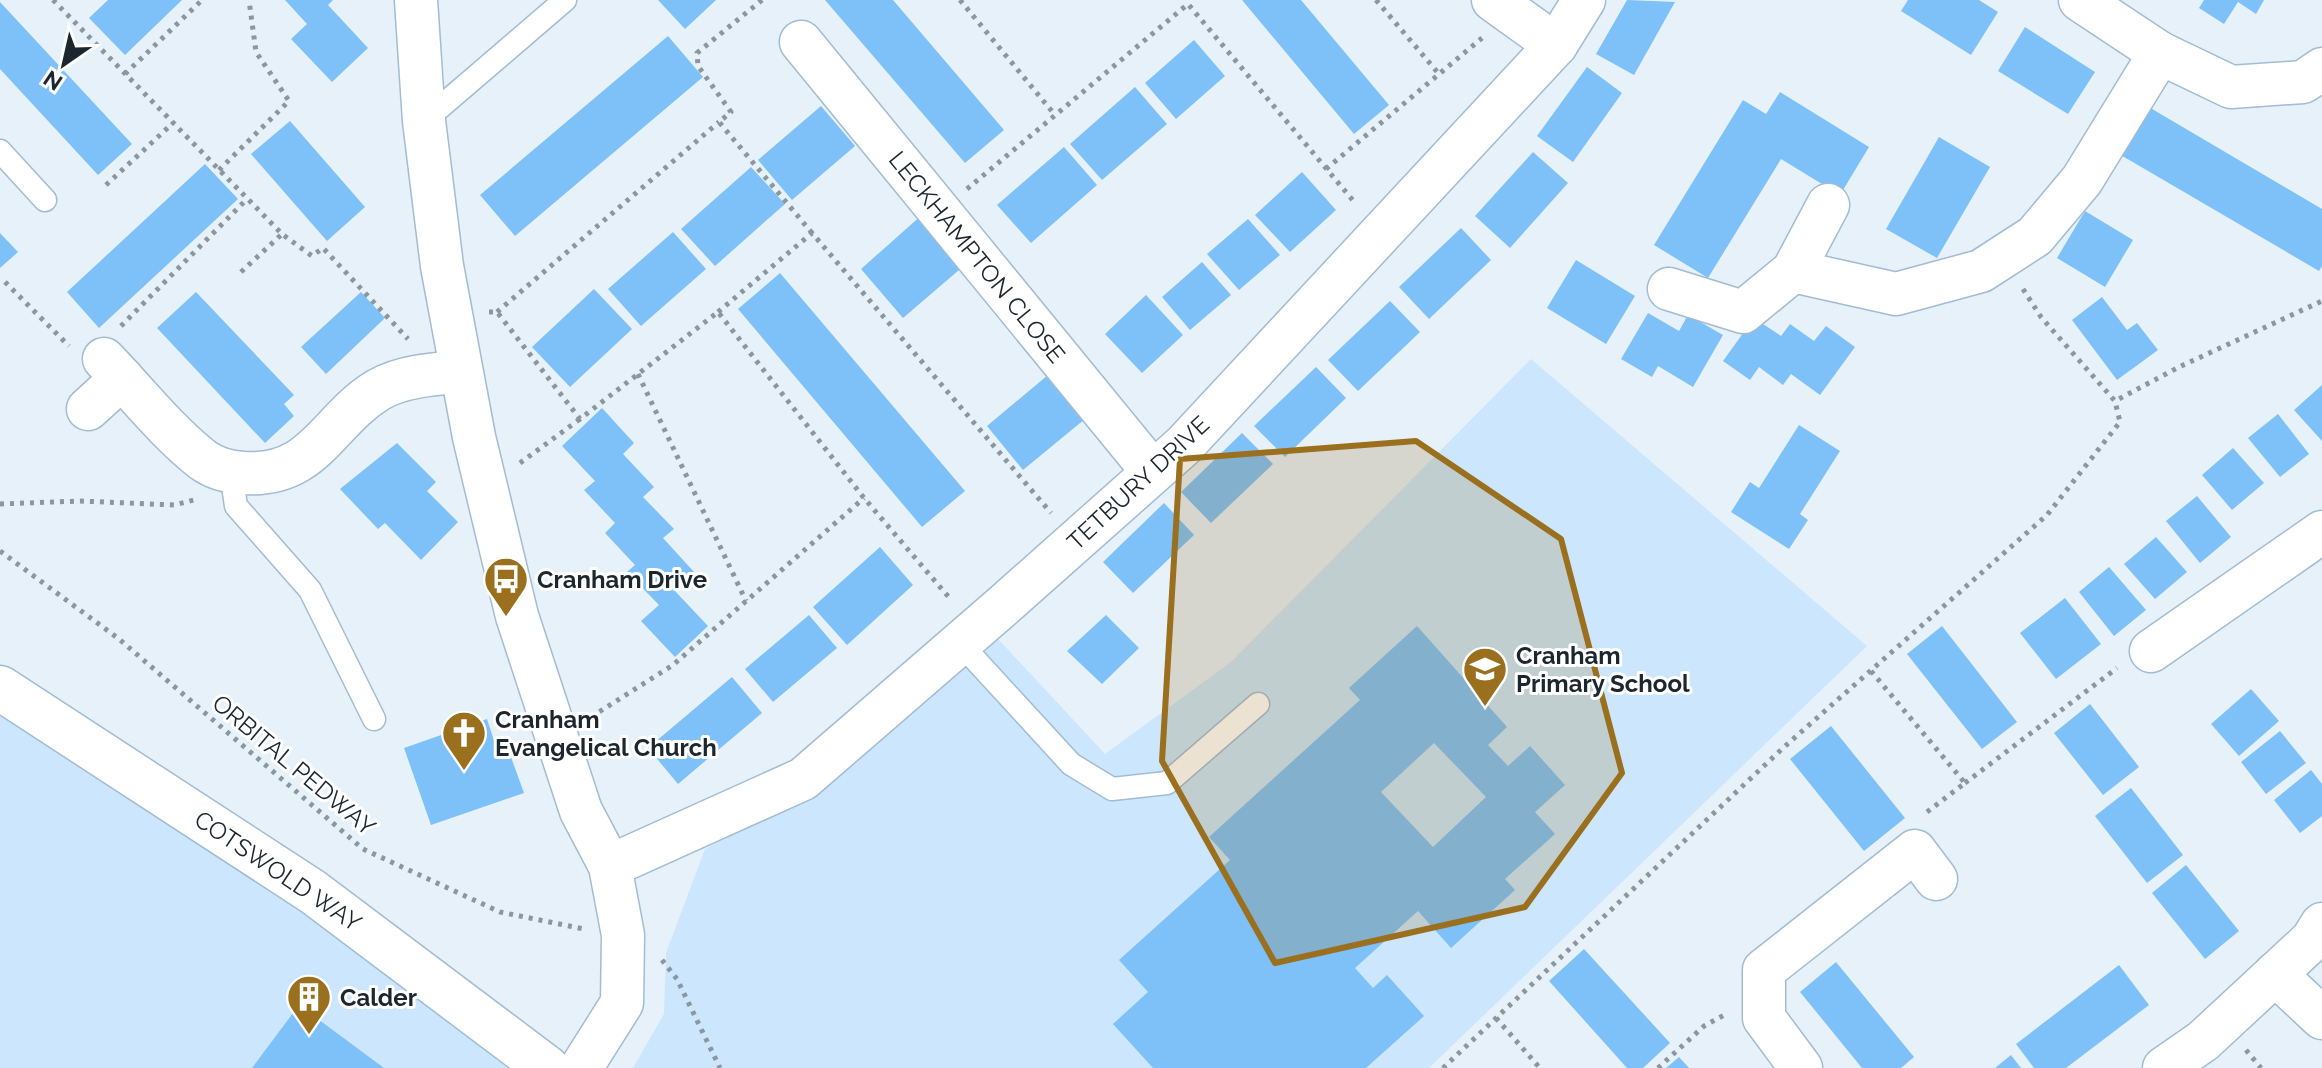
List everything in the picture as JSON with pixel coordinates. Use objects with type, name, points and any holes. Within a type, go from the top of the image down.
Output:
[{"type":"main road","name":"COTSWOLD WAY","points":[[0,688],[313,892],[547,1068]]},
{"type":"street","points":[[416,0],[424,121],[450,316],[486,487],[517,616],[581,811],[610,866],[623,935],[622,1003],[581,1068]]},
{"type":"street","name":"TETBURY DRIVE","points":[[610,866],[803,779],[1184,445],[1556,45],[1584,0]]},
{"type":"street","points":[[2080,0],[2160,53],[2231,87],[2303,82],[2322,69]]},
{"type":"street","points":[[1502,7],[1556,45]]},
{"type":"street","name":"LECKHAMPTON CLOSE","points":[[801,42],[1153,472]]},
{"type":"street","points":[[1793,271],[1896,294],[1981,271],[2035,236],[2082,180],[2160,53]]},
{"type":"street","points":[[1669,289],[1743,312],[1793,271],[1828,205]]},
{"type":"street","points":[[105,354],[203,460],[216,485],[294,465],[383,388],[429,375],[461,372]]},
{"type":"street","points":[[88,409],[105,354]]},
{"type":"street","points":[[2151,651],[2322,532]]},
{"type":"street","points":[[1801,1068],[1764,1018],[1764,970],[1926,865]]},
{"type":"street","points":[[2164,1068],[2203,1041],[2312,940],[2322,924]]},
{"type":"street","points":[[2275,974],[2322,1018]]},
{"type":"lane","points":[[424,121],[565,0]]},
{"type":"lane","points":[[0,151],[45,200]]},
{"type":"lane","points":[[216,485],[248,524],[300,574],[374,719]]},
{"type":"lane","points":[[968,636],[1071,764],[1112,789],[1167,783],[1258,704]]},
{"type":"path","points":[[53,0],[282,234],[312,256],[323,248],[416,348]]},
{"type":"path","points":[[125,74],[202,0]]},
{"type":"path","points":[[219,170],[289,101],[256,52],[249,0]]},
{"type":"path","points":[[450,316],[497,312],[731,112],[698,66],[697,53],[762,0]]},
{"type":"path","points":[[960,0],[1055,115]]},
{"type":"path","points":[[1376,0],[1439,74]]},
{"type":"path","points":[[940,211],[1186,2],[1380,232]]},
{"type":"path","points":[[1326,169],[1439,74],[1502,7]]},
{"type":"path","points":[[719,122],[1075,541]]},
{"type":"path","points":[[106,185],[173,123]]},
{"type":"path","points":[[5,282],[105,354],[247,199]]},
{"type":"path","points":[[486,487],[718,312],[812,233]]},
{"type":"path","points":[[241,272],[282,234]]},
{"type":"path","points":[[1443,1068],[1783,748],[2047,515],[2120,422],[2115,401],[2041,317],[2014,274],[2008,253]]},
{"type":"path","points":[[2115,401],[2179,367],[2322,301]]},
{"type":"path","points":[[497,312],[580,419]]},
{"type":"path","points":[[718,312],[968,636]]},
{"type":"path","points":[[638,374],[746,601]]},
{"type":"path","points":[[0,504],[80,501],[174,505],[216,485]]},
{"type":"path","points":[[557,738],[673,665],[864,498]]},
{"type":"path","name":"ORBITAL PEDWAY","points":[[0,551],[119,639],[363,849],[500,912],[597,932]]},
{"type":"path","points":[[1926,865],[1924,813],[2135,654],[2151,651]]},
{"type":"path","points":[[1871,671],[1965,783]]},
{"type":"path","points":[[653,949],[677,979],[720,1068]]},
{"type":"path","points":[[1658,1068],[1704,1026],[1764,993]]},
{"type":"path","points":[[1495,1018],[1540,1068]]},
{"type":"highlighted area","points":[[1416,441],[1561,539],[1622,773],[1525,907],[1275,963],[1162,761],[1180,459]]},
{"type":"shaded area","name":"Cranham Primary School","points":[[1531,359],[1867,646],[1429,1068],[633,1068],[664,1014],[666,953],[705,849],[805,799],[998,639],[1105,754],[1231,662]]},
{"type":"shaded area","points":[[0,709],[108,776],[419,994],[507,1068],[0,1068]]},
{"type":"building","points":[[108,0],[182,0],[125,55],[89,18]]},
{"type":"building","points":[[285,0],[333,0],[328,5],[368,48],[332,82],[291,39],[307,24]]},
{"type":"building","points":[[658,0],[716,0],[685,29]]},
{"type":"building","points":[[825,0],[893,0],[1004,130],[965,163]]},
{"type":"building","points":[[1242,0],[1301,0],[1389,105],[1354,134]]},
{"type":"building","points":[[1627,0],[1675,2],[1634,75],[1596,54]]},
{"type":"building","points":[[1908,0],[1979,0],[1998,12],[1971,55],[1901,11]]},
{"type":"building","points":[[2204,0],[2264,0],[2256,14],[2238,2],[2224,24],[2199,8]]},
{"type":"building","points":[[0,2],[132,144],[98,175],[0,69]]},
{"type":"building","points":[[2025,27],[2095,72],[2068,114],[1998,71]]},
{"type":"building","points":[[668,36],[703,77],[515,236],[480,195]]},
{"type":"building","points":[[1194,40],[1225,76],[1176,119],[1145,83]]},
{"type":"building","points":[[1587,67],[1622,93],[1573,162],[1537,136]]},
{"type":"building","points":[[1135,87],[1167,124],[1102,180],[1070,144]]},
{"type":"building","points":[[1780,92],[1869,147],[1840,195],[1781,159],[1708,278],[1654,245],[1743,100],[1766,114]]},
{"type":"building","points":[[821,106],[855,146],[792,200],[758,160]]},
{"type":"building","points":[[2147,106],[2322,209],[2322,266],[2319,271],[2119,154]]},
{"type":"building","points":[[290,121],[365,207],[327,241],[251,154]]},
{"type":"building","points":[[1939,137],[1990,167],[1937,258],[1886,229]]},
{"type":"building","points":[[1064,147],[1097,185],[1031,243],[997,205]]},
{"type":"building","points":[[1533,152],[1568,183],[1510,248],[1475,216]]},
{"type":"building","points":[[205,164],[238,199],[99,328],[67,292]]},
{"type":"building","points":[[751,167],[785,204],[715,266],[681,229]]},
{"type":"building","points":[[1302,172],[1336,210],[1290,252],[1255,215]]},
{"type":"building","points":[[2085,211],[2133,240],[2105,287],[2057,258]]},
{"type":"building","points":[[923,214],[966,264],[903,318],[861,269]]},
{"type":"building","points":[[1248,219],[1280,255],[1239,290],[1207,254]]},
{"type":"building","points":[[1461,228],[1491,260],[1429,319],[1399,287]]},
{"type":"building","points":[[673,232],[706,269],[641,326],[608,289]]},
{"type":"building","points":[[0,233],[18,252],[0,268]]},
{"type":"building","points":[[1576,260],[1635,296],[1606,344],[1547,308]]},
{"type":"building","points":[[1202,262],[1231,295],[1190,330],[1162,297]]},
{"type":"building","points":[[780,273],[965,491],[922,527],[738,309]]},
{"type":"building","points":[[594,289],[632,329],[570,387],[532,347]]},
{"type":"building","points":[[196,292],[294,395],[284,404],[294,416],[265,443],[157,328]]},
{"type":"building","points":[[361,292],[385,318],[326,374],[301,347]]},
{"type":"building","points":[[1146,295],[1183,335],[1142,373],[1105,334]]},
{"type":"building","points":[[2102,297],[2127,330],[2137,323],[2158,350],[2117,380],[2072,320]]},
{"type":"building","points":[[1390,301],[1420,332],[1358,391],[1328,360]]},
{"type":"building","points":[[1648,313],[1679,331],[1688,315],[1723,335],[1693,387],[1658,366],[1652,377],[1621,359]]},
{"type":"building","points":[[1754,318],[1781,336],[1790,324],[1814,341],[1826,326],[1855,347],[1820,395],[1791,374],[1783,385],[1759,367],[1750,380],[1723,361]]},
{"type":"building","points":[[1316,367],[1346,398],[1285,457],[1254,426]]},
{"type":"building","points":[[1054,370],[1091,414],[1023,470],[987,426]]},
{"type":"building","points":[[2322,385],[2322,441],[2294,410]]},
{"type":"building","points":[[602,408],[634,443],[623,454],[654,487],[643,497],[674,529],[663,538],[694,572],[674,590],[708,626],[675,657],[641,621],[659,605],[627,572],[635,565],[605,533],[615,523],[584,490],[595,481],[562,446]]},
{"type":"building","points":[[2278,414],[2309,454],[2280,477],[2248,438]]},
{"type":"building","points":[[1799,425],[1840,451],[1800,514],[1808,520],[1789,549],[1731,512],[1750,482],[1759,488]]},
{"type":"building","points":[[1242,433],[1273,464],[1211,523],[1181,492]]},
{"type":"building","points":[[397,443],[436,482],[427,491],[458,522],[421,560],[385,523],[378,529],[340,489]]},
{"type":"building","points":[[2233,448],[2264,483],[2232,510],[2202,475]]},
{"type":"building","points":[[2197,496],[2231,537],[2200,563],[2166,521]]},
{"type":"building","points":[[1164,503],[1194,535],[1133,593],[1103,562]]},
{"type":"building","points":[[2156,537],[2187,572],[2155,599],[2124,564]]},
{"type":"building","points":[[880,547],[913,585],[847,645],[813,607]]},
{"type":"building","points":[[2109,567],[2146,610],[2114,636],[2079,592]]},
{"type":"building","points":[[2065,598],[2101,644],[2056,679],[2020,633]]},
{"type":"building","points":[[809,615],[837,648],[773,702],[745,669]]},
{"type":"building","points":[[1106,615],[1139,648],[1102,684],[1067,651]]},
{"type":"building","points":[[1417,626],[1507,727],[1488,745],[1508,766],[1530,746],[1565,785],[1535,812],[1555,834],[1505,879],[1515,890],[1451,948],[1418,911],[1355,968],[1373,988],[1387,975],[1424,1016],[1366,1068],[1153,1068],[1113,1024],[1148,992],[1119,960],[1230,860],[1209,837],[1360,700],[1349,688]],"holes":[[[1434,743],[1486,797],[1433,847],[1381,792]]]},
{"type":"building","points":[[1942,626],[2017,722],[1982,749],[1907,654]]},
{"type":"building","points":[[732,677],[762,713],[678,784],[648,748]]},
{"type":"building","points":[[2251,689],[2279,721],[2239,756],[2211,724]]},
{"type":"building","points":[[2090,704],[2139,767],[2103,795],[2054,733]]},
{"type":"building","name":"Cranham Evangelical Church","points":[[487,719],[497,750],[507,746],[524,793],[431,825],[404,748]]},
{"type":"building","points":[[1831,726],[1905,818],[1864,851],[1790,759]]},
{"type":"building","points":[[2280,731],[2306,763],[2266,794],[2241,762]]},
{"type":"building","points":[[2311,770],[2322,784],[2322,816],[2300,833],[2274,800]]},
{"type":"building","points":[[2131,788],[2183,855],[2147,883],[2095,816]]},
{"type":"building","points":[[2186,865],[2239,931],[2205,959],[2152,893]]},
{"type":"building","points":[[1584,949],[1670,1043],[1643,1068],[1627,1068],[1549,981]]},
{"type":"building","points":[[1836,962],[1914,1057],[1901,1068],[1862,1068],[1800,992]]},
{"type":"building","points":[[2119,965],[2149,1005],[2066,1068],[2034,1068],[2016,1044]]},
{"type":"building","name":"Calder","points":[[299,1005],[384,1068],[252,1068]]},
{"type":"building","points":[[2011,1055],[2021,1068],[1995,1068]]},
{"type":"building","points":[[1679,1057],[1689,1068],[1666,1068]]},
{"type":"place","name":"Cranham Drive","points":[[506,618]]},
{"type":"place","name":"Cranham Primary School","points":[[1485,708]]},
{"type":"place","name":"Cranham Evangelical Church","points":[[464,772]]},
{"type":"place","name":"Calder","points":[[309,1036]]}]
